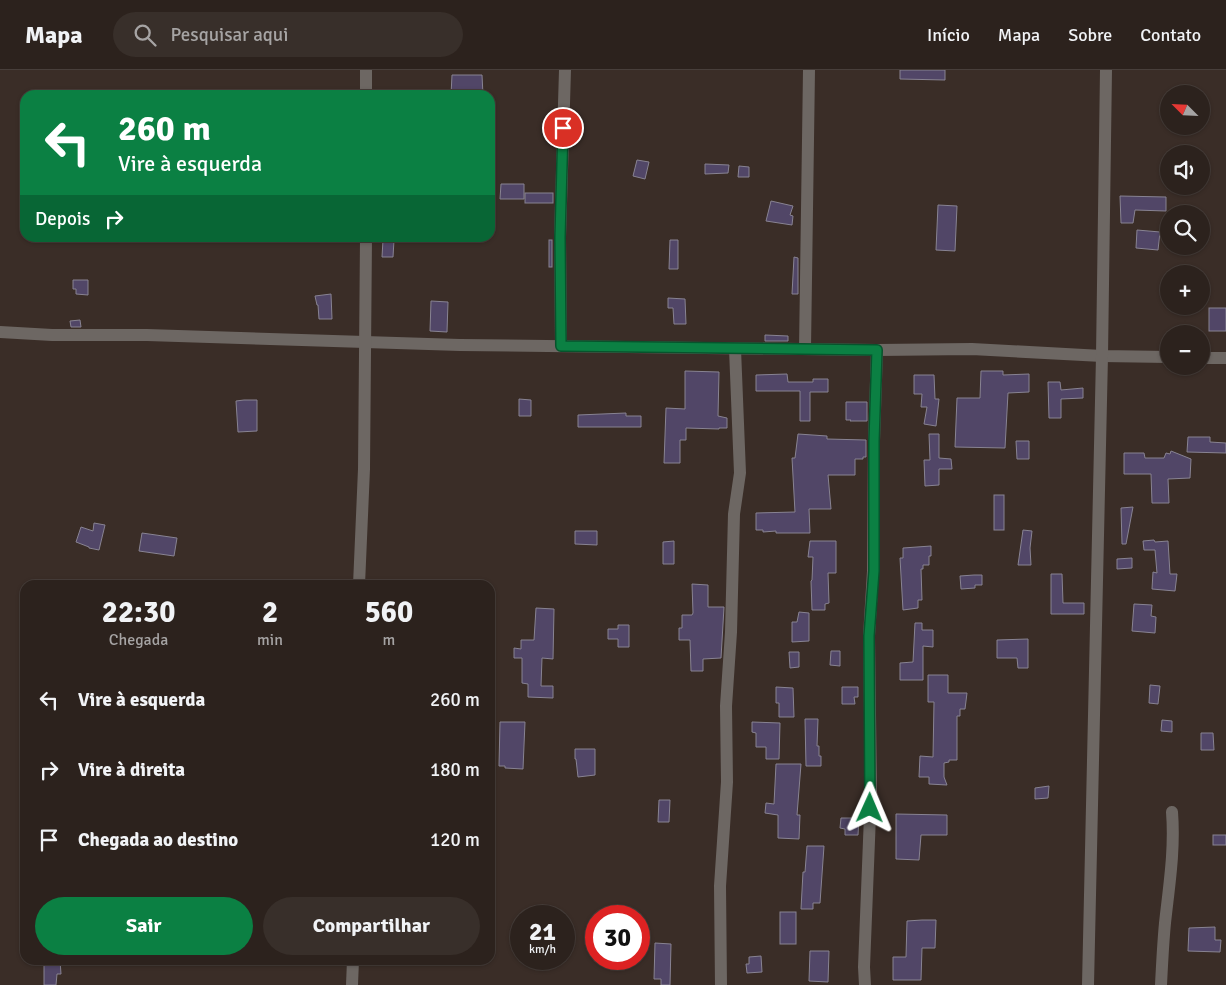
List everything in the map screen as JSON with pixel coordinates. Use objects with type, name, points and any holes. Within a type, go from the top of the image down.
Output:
[{"type":"street","points":[[366,70],[366,90]]},
{"type":"street","points":[[561,346],[560,237],[565,70]]},
{"type":"street","points":[[805,349],[808,70]]},
{"type":"street","points":[[1088,985],[1102,356],[1106,70]]},
{"type":"street","points":[[359,580],[364,469],[366,242]]},
{"type":"street","points":[[0,332],[366,343],[877,350],[972,349],[1102,356],[1160,357]]},
{"type":"street","points":[[721,985],[720,886],[726,782],[726,706],[731,632],[734,514],[740,473],[735,348]]},
{"type":"street","points":[[865,985],[864,967],[871,790],[869,636],[874,571],[874,441],[877,350]]},
{"type":"street","points":[[1210,358],[1226,358]]},
{"type":"street","points":[[1161,985],[1174,834],[1172,812]]},
{"type":"street","points":[[352,985],[353,965]]},
{"type":"building","points":[[900,70],[945,70],[945,80],[900,79]]},
{"type":"building","points":[[452,75],[482,75],[483,90],[451,90]]},
{"type":"building","points":[[637,160],[649,162],[645,179],[633,176]]},
{"type":"building","points":[[705,164],[729,165],[728,173],[705,174]]},
{"type":"building","points":[[739,166],[749,167],[749,177],[738,177]]},
{"type":"building","points":[[501,184],[524,184],[524,199],[500,199]]},
{"type":"building","points":[[525,193],[553,193],[553,203],[525,203]]},
{"type":"building","points":[[1120,196],[1166,197],[1166,205],[1160,205],[1160,211],[1135,210],[1133,223],[1121,223]]},
{"type":"building","points":[[771,201],[793,206],[790,215],[793,216],[792,225],[766,221]]},
{"type":"building","points":[[938,205],[957,206],[955,251],[936,250]]},
{"type":"building","points":[[1137,230],[1160,232],[1158,250],[1136,248]]},
{"type":"building","points":[[549,240],[552,240],[552,267],[549,267]]},
{"type":"building","points":[[670,240],[678,240],[678,269],[669,269]]},
{"type":"building","points":[[383,242],[394,242],[393,257],[382,257]]},
{"type":"building","points":[[794,257],[798,258],[798,294],[792,294]]},
{"type":"building","points":[[73,280],[88,280],[88,295],[76,294],[76,289],[73,289]]},
{"type":"building","points":[[331,294],[332,319],[319,319],[315,296]]},
{"type":"building","points":[[668,298],[685,299],[686,324],[674,324],[673,308],[668,308]]},
{"type":"building","points":[[431,301],[448,302],[447,332],[430,331]]},
{"type":"building","points":[[1210,308],[1226,308],[1226,331],[1210,331]]},
{"type":"building","points":[[80,320],[81,327],[71,327],[70,321]]},
{"type":"building","points":[[765,335],[788,336],[788,341],[765,341]]},
{"type":"building","points":[[685,371],[719,372],[718,416],[727,418],[727,428],[686,428],[686,440],[680,440],[680,463],[664,463],[666,408],[685,409]]},
{"type":"building","points":[[981,371],[1003,371],[1003,375],[1029,374],[1029,392],[1008,393],[1005,448],[955,447],[957,398],[980,398]]},
{"type":"building","points":[[787,374],[788,382],[813,382],[813,379],[828,379],[828,392],[810,392],[810,421],[800,421],[800,391],[756,391],[756,375]]},
{"type":"building","points":[[914,375],[934,375],[935,399],[939,399],[936,426],[924,424],[927,407],[921,407],[922,394],[914,394]]},
{"type":"building","points":[[1048,382],[1060,382],[1061,390],[1083,388],[1083,398],[1061,399],[1061,418],[1049,418]]},
{"type":"building","points":[[519,399],[531,400],[531,416],[519,416]]},
{"type":"building","points":[[257,400],[257,431],[238,432],[236,401]]},
{"type":"building","points":[[846,402],[867,402],[867,421],[846,420]]},
{"type":"building","points":[[626,413],[626,416],[641,416],[641,427],[578,427],[578,415]]},
{"type":"building","points":[[798,434],[827,436],[827,439],[866,440],[866,457],[855,459],[855,475],[828,475],[831,509],[809,509],[810,533],[776,533],[776,531],[763,532],[763,530],[756,530],[756,513],[795,512],[792,458],[795,458]]},
{"type":"building","points":[[929,434],[939,434],[939,458],[951,459],[952,469],[939,469],[939,485],[925,486],[924,460],[930,460]]},
{"type":"building","points":[[1188,437],[1210,437],[1210,442],[1226,443],[1226,453],[1187,452]]},
{"type":"building","points":[[1016,441],[1029,441],[1029,459],[1017,459]]},
{"type":"building","points":[[1171,451],[1191,459],[1190,478],[1168,479],[1169,503],[1152,503],[1151,474],[1124,474],[1124,453],[1144,453],[1145,458],[1164,458],[1166,453],[1170,454]]},
{"type":"building","points":[[994,495],[1004,495],[1004,530],[994,530]]},
{"type":"building","points":[[1133,507],[1126,544],[1122,544],[1121,508]]},
{"type":"building","points":[[94,523],[105,525],[99,550],[76,542],[81,527],[93,531]]},
{"type":"building","points":[[1023,530],[1032,531],[1031,565],[1018,565]]},
{"type":"building","points":[[575,531],[597,531],[597,545],[575,544]]},
{"type":"building","points":[[142,533],[177,538],[174,556],[139,551]]},
{"type":"building","points":[[1154,540],[1155,542],[1168,541],[1170,574],[1177,574],[1175,591],[1152,589],[1153,572],[1157,573],[1155,550],[1144,550],[1143,541]]},
{"type":"building","points":[[674,541],[674,564],[663,564],[663,542]]},
{"type":"building","points":[[810,541],[836,541],[836,573],[828,573],[829,603],[825,604],[825,610],[812,610],[811,581],[813,557],[808,557]]},
{"type":"building","points":[[931,546],[929,565],[923,565],[923,569],[921,569],[922,600],[918,600],[918,608],[903,610],[900,558],[903,558],[903,548]]},
{"type":"building","points":[[1132,558],[1132,568],[1117,569],[1117,559]]},
{"type":"building","points":[[1051,574],[1062,574],[1063,603],[1084,603],[1084,614],[1051,614]]},
{"type":"building","points":[[982,575],[982,585],[975,585],[975,588],[961,589],[960,576]]},
{"type":"building","points":[[692,584],[708,585],[708,607],[724,607],[721,658],[703,659],[703,671],[691,671],[690,640],[679,640],[679,628],[682,628],[682,615],[692,615],[693,613]]},
{"type":"building","points":[[1134,604],[1152,605],[1151,616],[1156,617],[1155,633],[1132,631]]},
{"type":"building","points":[[536,608],[554,609],[553,659],[542,658],[541,686],[553,686],[553,698],[528,697],[528,684],[522,683],[522,658],[514,658],[514,648],[521,649],[521,640],[534,640]]},
{"type":"building","points":[[799,612],[809,613],[809,641],[792,642],[792,622],[797,622]]},
{"type":"building","points":[[915,623],[922,623],[922,630],[933,630],[933,647],[923,646],[923,680],[900,680],[900,663],[913,662]]},
{"type":"building","points":[[618,625],[629,625],[629,647],[618,647],[618,639],[608,639],[608,629],[618,629]]},
{"type":"building","points":[[1028,639],[1028,668],[1018,668],[1017,658],[997,658],[997,640]]},
{"type":"building","points":[[831,651],[840,651],[840,666],[830,665]]},
{"type":"building","points":[[789,652],[799,652],[799,667],[790,668]]},
{"type":"building","points":[[928,675],[948,675],[948,693],[967,693],[965,709],[960,709],[960,716],[957,716],[957,760],[949,760],[949,762],[944,763],[944,777],[947,785],[929,784],[929,777],[919,777],[920,756],[933,757],[934,702],[928,702]]},
{"type":"building","points":[[1150,685],[1160,686],[1158,704],[1149,703]]},
{"type":"building","points":[[776,687],[793,688],[794,717],[779,717],[779,703],[776,703]]},
{"type":"building","points":[[842,687],[858,687],[858,697],[854,697],[855,704],[842,704]]},
{"type":"building","points":[[805,719],[818,719],[817,746],[819,746],[819,756],[821,756],[821,766],[806,766]]},
{"type":"building","points":[[1162,720],[1172,721],[1172,732],[1161,731]]},
{"type":"building","points":[[500,722],[525,722],[523,769],[499,766]]},
{"type":"building","points":[[752,722],[780,723],[779,759],[766,759],[766,747],[756,747],[756,733],[752,732]]},
{"type":"building","points":[[1201,733],[1213,733],[1214,750],[1201,750]]},
{"type":"building","points":[[575,749],[595,749],[595,775],[578,777]]},
{"type":"building","points":[[776,764],[801,764],[797,815],[800,815],[799,839],[778,838],[778,815],[765,813],[766,803],[774,804]]},
{"type":"building","points":[[1049,786],[1048,798],[1035,799],[1035,788]]},
{"type":"building","points":[[659,800],[670,800],[669,822],[658,822]]},
{"type":"building","points":[[896,814],[947,815],[947,835],[921,835],[919,860],[896,859]]},
{"type":"building","points":[[841,818],[859,818],[858,835],[845,835],[845,829],[840,828]]},
{"type":"building","points":[[1213,835],[1226,835],[1226,845],[1213,845]]},
{"type":"building","points":[[807,846],[824,846],[820,903],[813,903],[813,909],[801,909],[803,872],[805,872]]},
{"type":"building","points":[[780,912],[796,912],[796,944],[780,944]]},
{"type":"building","points":[[936,920],[935,948],[922,948],[921,980],[893,980],[893,957],[906,957],[907,921]]},
{"type":"building","points":[[1215,927],[1215,940],[1221,940],[1220,952],[1188,951],[1189,928]]},
{"type":"building","points":[[655,943],[671,944],[670,985],[661,985],[661,979],[654,979]]},
{"type":"building","points":[[810,951],[829,951],[828,982],[809,981]]},
{"type":"building","points":[[761,956],[762,972],[747,973],[746,964],[749,964],[749,957]]},
{"type":"building","points":[[44,965],[60,965],[61,974],[57,974],[56,985],[44,985]]},
{"type":"route","points":[[563,128],[560,237],[561,346],[877,350],[874,441],[874,571],[869,636],[871,717],[870,808]]}]
